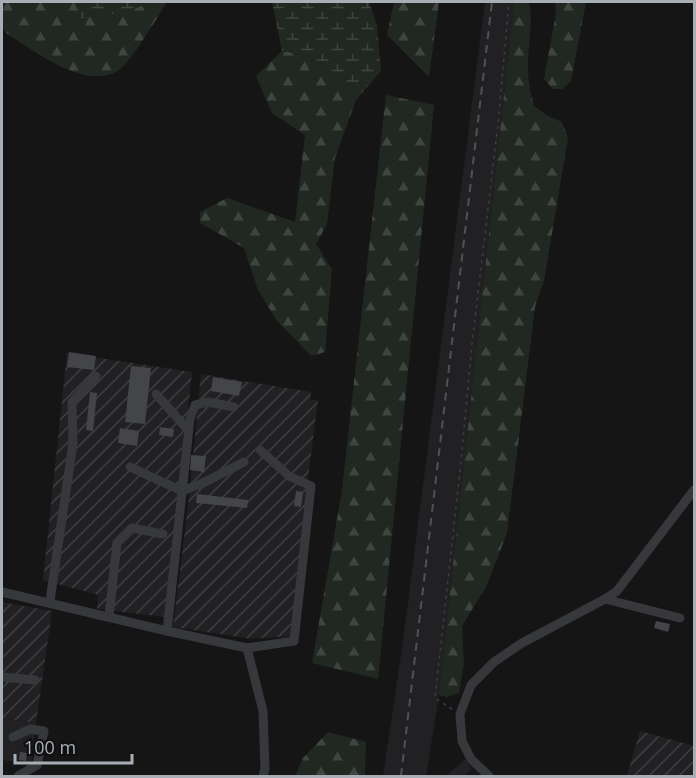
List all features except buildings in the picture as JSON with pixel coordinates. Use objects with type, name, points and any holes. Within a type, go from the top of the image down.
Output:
[{"type":"street","points":[[50,602],[73,443],[72,402],[96,376]]},
{"type":"street","points":[[156,394],[188,430]]},
{"type":"street","points":[[167,631],[190,419],[195,405],[208,402],[234,407]]},
{"type":"street","points":[[2,591],[247,648],[294,641],[310,486],[290,476],[260,450]]},
{"type":"street","points":[[130,467],[182,491],[244,462]]},
{"type":"street","points":[[488,776],[471,759],[462,741],[460,714],[471,685],[494,662],[522,643],[617,591],[694,490]]},
{"type":"street","points":[[110,617],[117,543],[132,528],[163,534]]},
{"type":"street","points":[[605,599],[680,618]]},
{"type":"street","points":[[247,648],[263,711],[265,769],[263,777]]},
{"type":"street","points":[[2,677],[35,680]]},
{"type":"street","points":[[13,737],[30,729],[44,731],[37,765],[18,777]]},
{"type":"path","points":[[460,714],[435,698],[472,344],[498,124],[509,2]]},
{"type":"shaded area","points":[[485,2],[514,2],[439,695],[426,776],[383,776],[403,641]]},
{"type":"shaded area","points":[[67,353],[192,372],[166,617],[97,609],[98,595],[43,580]]},
{"type":"shaded area","points":[[201,374],[311,392],[310,399],[318,400],[303,518],[292,636],[252,639],[173,627]]},
{"type":"shaded area","points":[[2,602],[52,611],[36,723],[2,718]]},
{"type":"shaded area","points":[[2,718],[36,723],[31,765],[2,760]]},
{"type":"shaded area","points":[[640,731],[694,746],[694,776],[627,776]]},
{"type":"shaded area","points":[[465,759],[472,768],[465,776],[446,776]]},
{"type":"green space","points":[[3,2],[167,2],[137,49],[119,70],[106,75],[91,76],[60,66],[6,33],[1,18]]},
{"type":"green space","points":[[74,2],[151,2],[126,11],[81,18]]},
{"type":"green space","points":[[272,2],[369,2],[377,25],[381,71],[356,100],[345,79],[307,55],[282,51]]},
{"type":"green space","points":[[394,2],[439,2],[429,77],[387,35]]},
{"type":"green space","points":[[514,2],[529,2],[531,23],[528,71],[534,106],[562,122],[568,138],[544,281],[535,307],[507,533],[487,585],[462,626],[464,664],[459,693],[447,697],[439,695]]},
{"type":"green space","points":[[555,2],[586,2],[571,81],[562,89],[553,89],[544,79],[556,13]]},
{"type":"green space","points":[[282,51],[307,55],[345,79],[356,100],[335,158],[327,224],[316,244],[332,269],[325,352],[311,356],[277,321],[258,290],[244,248],[200,223],[200,212],[227,198],[295,222],[305,135],[272,113],[256,76]]},
{"type":"green space","points":[[386,95],[434,105],[378,679],[312,663],[342,490]]},
{"type":"green space","points":[[328,732],[366,742],[365,776],[295,776],[303,758]]},
{"type":"railway","points":[[401,776],[492,2]]}]
